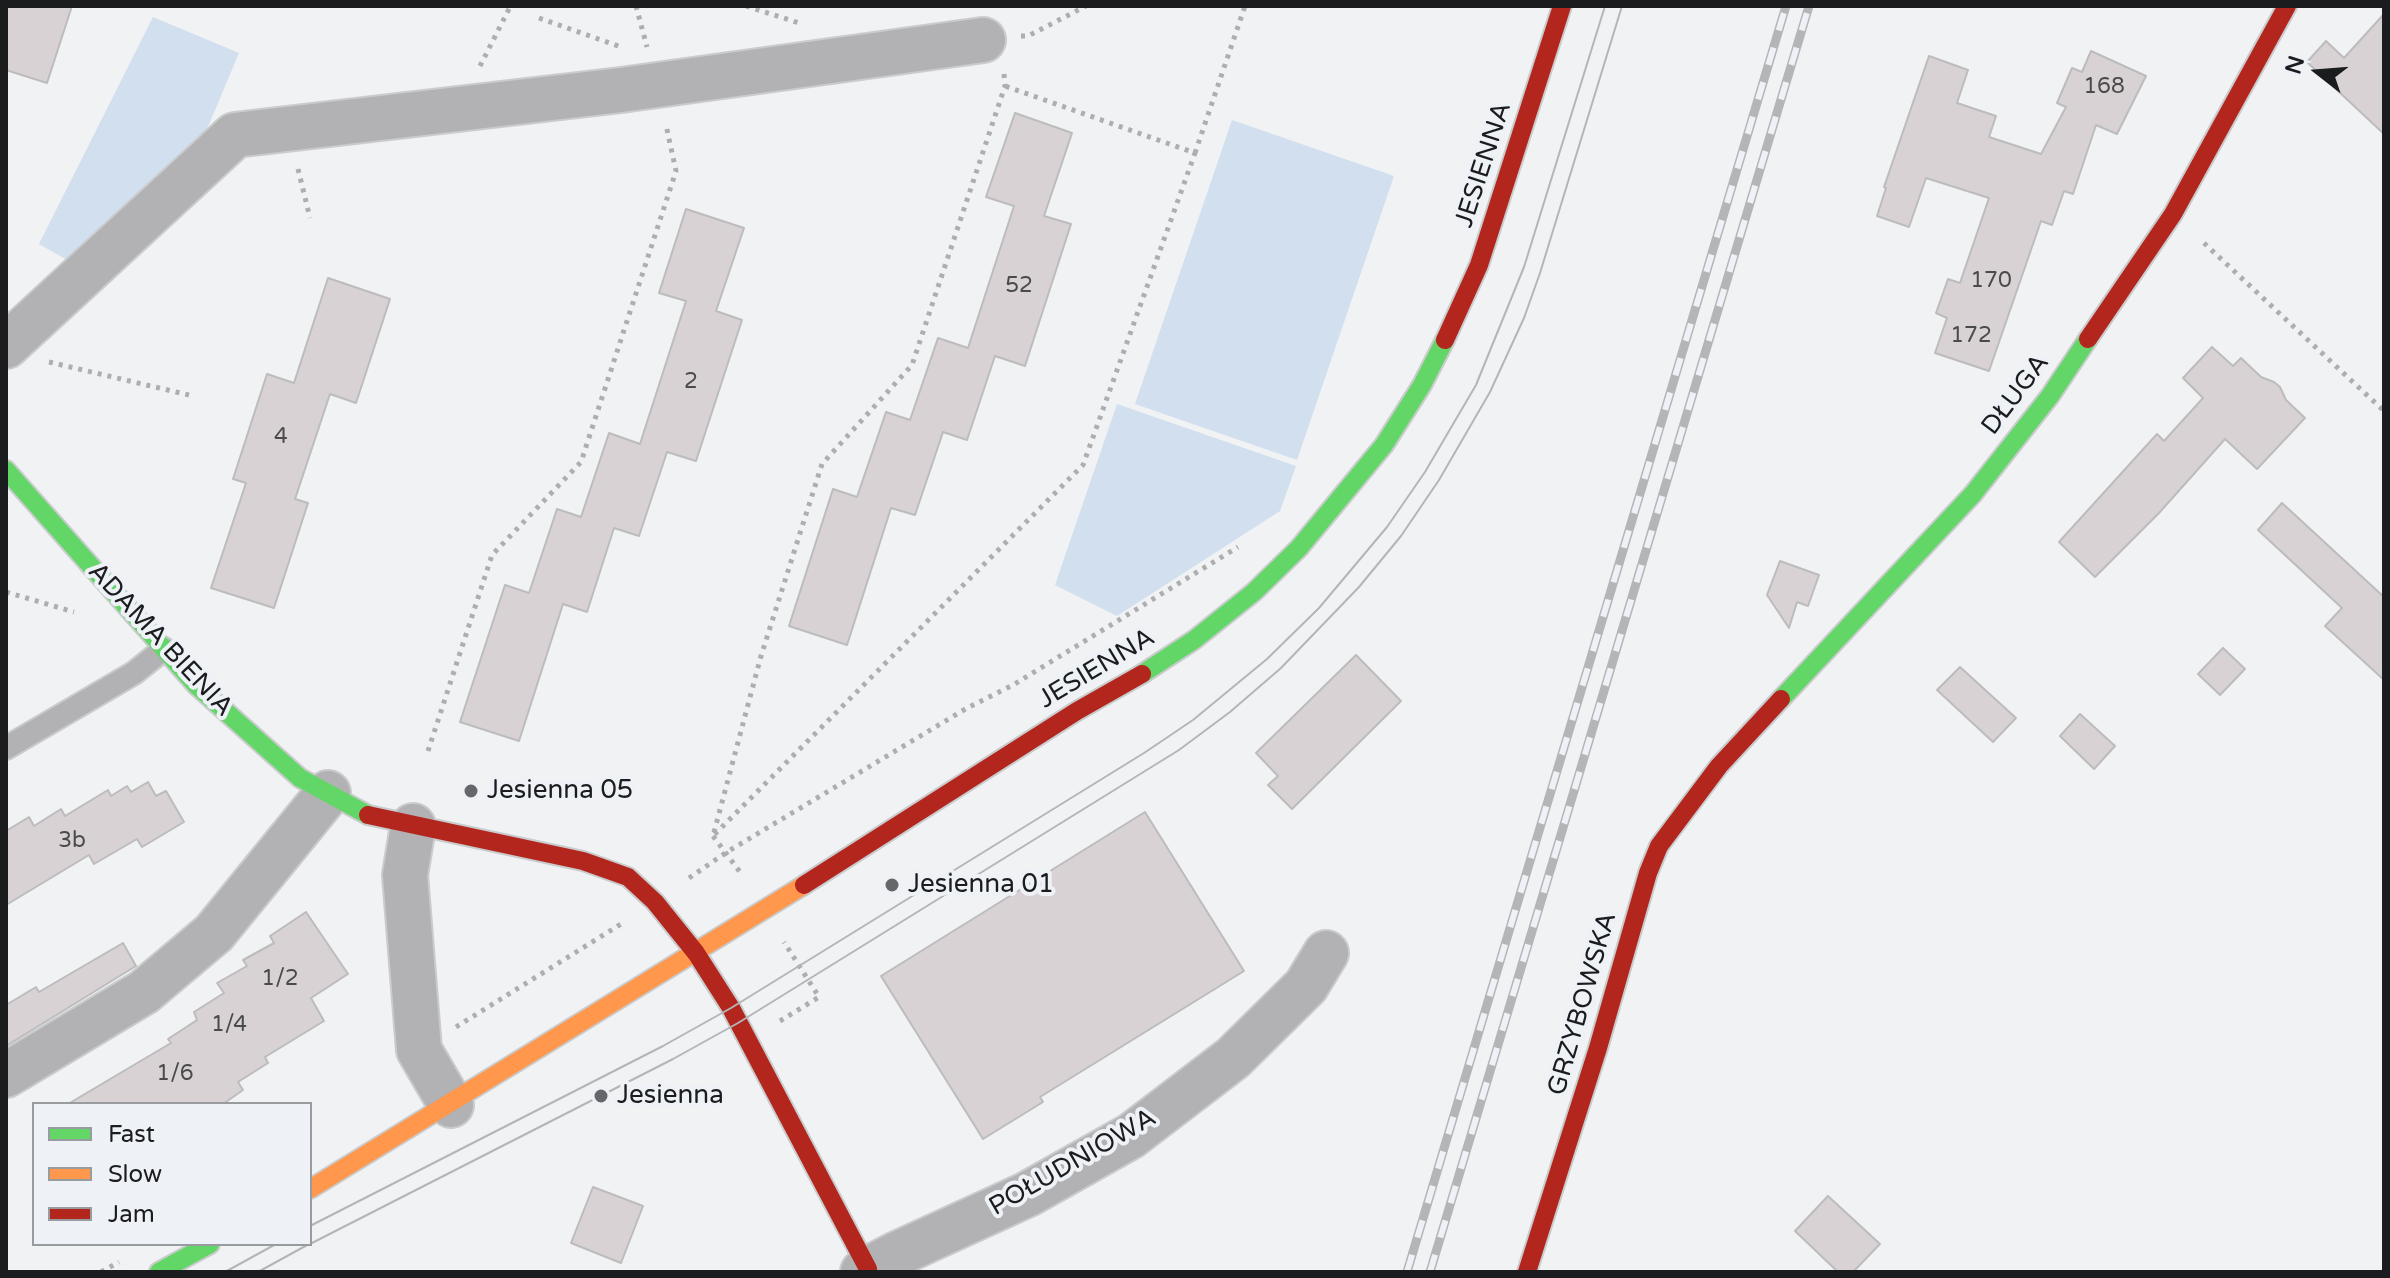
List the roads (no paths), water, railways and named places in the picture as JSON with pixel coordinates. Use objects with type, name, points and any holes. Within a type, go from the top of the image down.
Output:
[{"type":"street","name":"JESIENNA","points":[[312,1188],[696,953],[1194,640],[1254,592],[1299,548],[1384,445],[1422,385],[1479,265],[1562,6]]},
{"type":"street","name":"DŁUGA","points":[[1719,766],[1973,494],[2050,396],[2173,214],[2287,6]]},
{"type":"street","points":[[21,352],[235,135],[457,109],[654,72],[1000,46]]},
{"type":"street","name":"ADAMA BIENIA","points":[[6,470],[196,685],[300,778],[368,815],[583,861],[628,877],[655,902],[696,953],[731,1008],[866,1270]]},
{"type":"street","name":"GRZYBOWSKA","points":[[1527,1272],[1598,1048],[1648,873],[1659,846],[1719,766]]},
{"type":"street","points":[[6,1075],[144,992],[214,933],[328,793]]},
{"type":"street","points":[[413,826],[405,875],[419,1050],[451,1105]]},
{"type":"street","name":"POŁUDNIOWA","points":[[866,1270],[1028,1194],[1131,1136],[1233,1058],[1306,986],[1326,953]]},
{"type":"street","points":[[159,1272],[206,1246]]},
{"type":"lane","points":[[6,748],[134,673],[164,649]]},
{"type":"tram line","points":[[312,1225],[663,1046],[731,1008],[1144,753],[1193,720],[1267,659],[1319,608],[1387,527],[1425,472],[1476,385],[1524,267],[1605,6]]},
{"type":"tram line","points":[[312,1243],[738,1023],[1179,750],[1281,668],[1359,587],[1401,536],[1439,480],[1490,392],[1524,318],[1540,273],[1622,6]]},
{"type":"tram line","points":[[225,1272],[272,1246]]},
{"type":"tram line","points":[[258,1272],[305,1246]]},
{"type":"railway","points":[[1407,1272],[1786,6]]},
{"type":"railway","points":[[1430,1272],[1809,6]]},
{"type":"place","name":"Jesienna 05","points":[[471,791]]},
{"type":"place","name":"Jesienna 01","points":[[892,885]]},
{"type":"place","name":"Jesienna","points":[[601,1096]]}]
